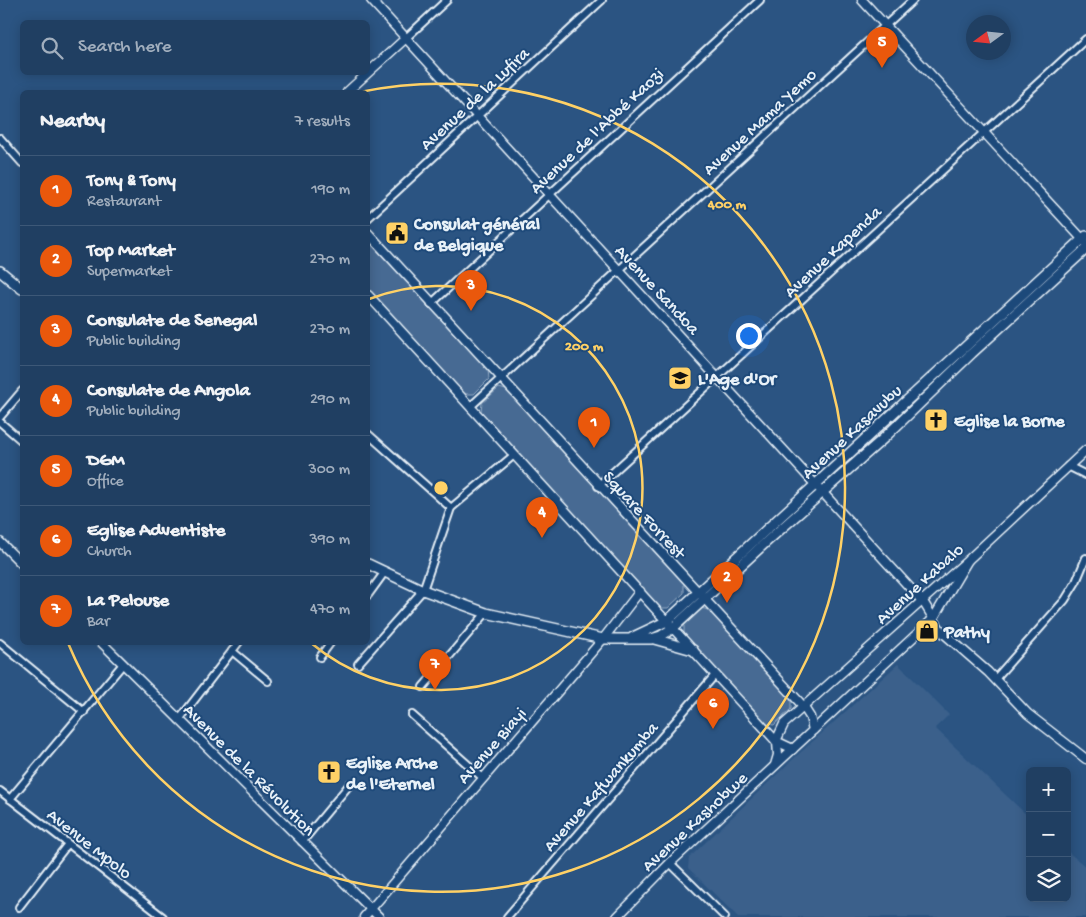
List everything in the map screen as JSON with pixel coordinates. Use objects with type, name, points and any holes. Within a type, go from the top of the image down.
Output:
[{"type":"main road","name":"Avenue Kasavubu","points":[[631,638],[670,624],[819,488],[1085,239]]},
{"type":"main road","name":"Avenue Kasavubu","points":[[819,488],[884,438],[972,353],[1086,249]]},
{"type":"main road","points":[[0,271],[20,287]]},
{"type":"main road","points":[[370,565],[423,590],[486,614],[603,639],[654,638],[693,650]]},
{"type":"main road","points":[[654,638],[670,624]]},
{"type":"street","name":"Avenue Sandoa","points":[[371,0],[922,600],[941,631],[1028,714],[1086,759]]},
{"type":"street","points":[[370,71],[447,0]]},
{"type":"street","name":"Avenue de la Lufira","points":[[370,216],[602,0]]},
{"type":"street","name":"Avenue de l'Abbé Kaozi","points":[[431,304],[760,0]]},
{"type":"street","points":[[862,0],[1085,239]]},
{"type":"street","name":"Avenue Mama Yemo","points":[[471,406],[913,0]]},
{"type":"street","name":"Avenue Kapenda","points":[[598,486],[1086,39]]},
{"type":"street","points":[[349,90],[366,75]]},
{"type":"street","points":[[0,138],[20,161]]},
{"type":"street","name":"Square Forrest","points":[[370,235],[598,486],[804,706],[810,717],[813,730]]},
{"type":"street","points":[[370,297],[471,406],[566,514],[670,624],[777,742],[793,749]]},
{"type":"street","points":[[0,417],[20,392]]},
{"type":"street","points":[[0,422],[20,439]]},
{"type":"street","points":[[370,436],[451,508]]},
{"type":"street","name":"Avenue Kabalo","points":[[777,742],[784,724],[968,560],[1086,450]]},
{"type":"street","points":[[358,664],[423,590],[451,508],[514,454]]},
{"type":"street","points":[[1068,466],[1086,474]]},
{"type":"street","points":[[0,542],[20,562]]},
{"type":"street","points":[[994,680],[1065,600],[1076,582],[1086,558]]},
{"type":"street","name":"Avenue Kabalo","points":[[793,749],[933,619],[968,560]]},
{"type":"street","points":[[370,591],[384,573]]},
{"type":"street","name":"Avenue Biayi","points":[[364,917],[603,639],[640,592]]},
{"type":"street","points":[[423,687],[486,614]]},
{"type":"street","points":[[0,643],[84,712]]},
{"type":"street","name":"Avenue de la Révolution","points":[[104,645],[379,917]]},
{"type":"street","points":[[179,720],[237,645]]},
{"type":"street","points":[[320,657],[329,645]]},
{"type":"street","points":[[232,651],[268,681]]},
{"type":"street","points":[[10,799],[123,664]]},
{"type":"street","name":"Avenue Kafwankumba","points":[[507,917],[715,675]]},
{"type":"street","points":[[412,715],[483,778]]},
{"type":"street","points":[[774,766],[778,756],[777,742]]},
{"type":"street","name":"Avenue Kashobwe","points":[[617,917],[670,863],[793,749]]},
{"type":"street","points":[[302,842],[350,784]]},
{"type":"street","name":"Avenue Mpolo","points":[[0,791],[67,845],[163,917]]},
{"type":"street","points":[[19,907],[67,845]]},
{"type":"street","points":[[670,863],[725,917]]},
{"type":"shaded area","points":[[370,243],[488,370],[489,379],[474,394],[465,394],[370,291]]},
{"type":"shaded area","points":[[499,388],[506,390],[684,584],[684,593],[668,608],[659,608],[481,411],[482,403]]},
{"type":"shaded area","points":[[701,608],[709,610],[791,700],[791,709],[774,725],[766,724],[684,634],[684,624]]},
{"type":"shaded area","points":[[898,664],[949,715],[935,728],[1026,814],[1026,902],[1071,902],[1071,854],[1086,867],[1086,917],[738,917],[688,868],[689,858],[791,761]]},
{"type":"place","name":"DGM","points":[[882,68]]},
{"type":"place","name":"Consulat général de Belgique","points":[[397,233]]},
{"type":"place","name":"Consulate de Senegal","points":[[471,311]]},
{"type":"place","name":"L'Age d'Or","points":[[680,378]]},
{"type":"place","name":"Eglise la Borne","points":[[936,420]]},
{"type":"place","name":"Tony & Tony","points":[[594,448]]},
{"type":"place","name":"Consulate de Angola","points":[[542,538]]},
{"type":"place","name":"Top Market","points":[[727,603]]},
{"type":"place","name":"Pathy","points":[[927,631]]},
{"type":"place","name":"La Pelouse","points":[[435,690]]},
{"type":"place","name":"Eglise Adventiste","points":[[713,729]]},
{"type":"place","name":"Eglise Arche de l'Eternel","points":[[329,772]]}]
